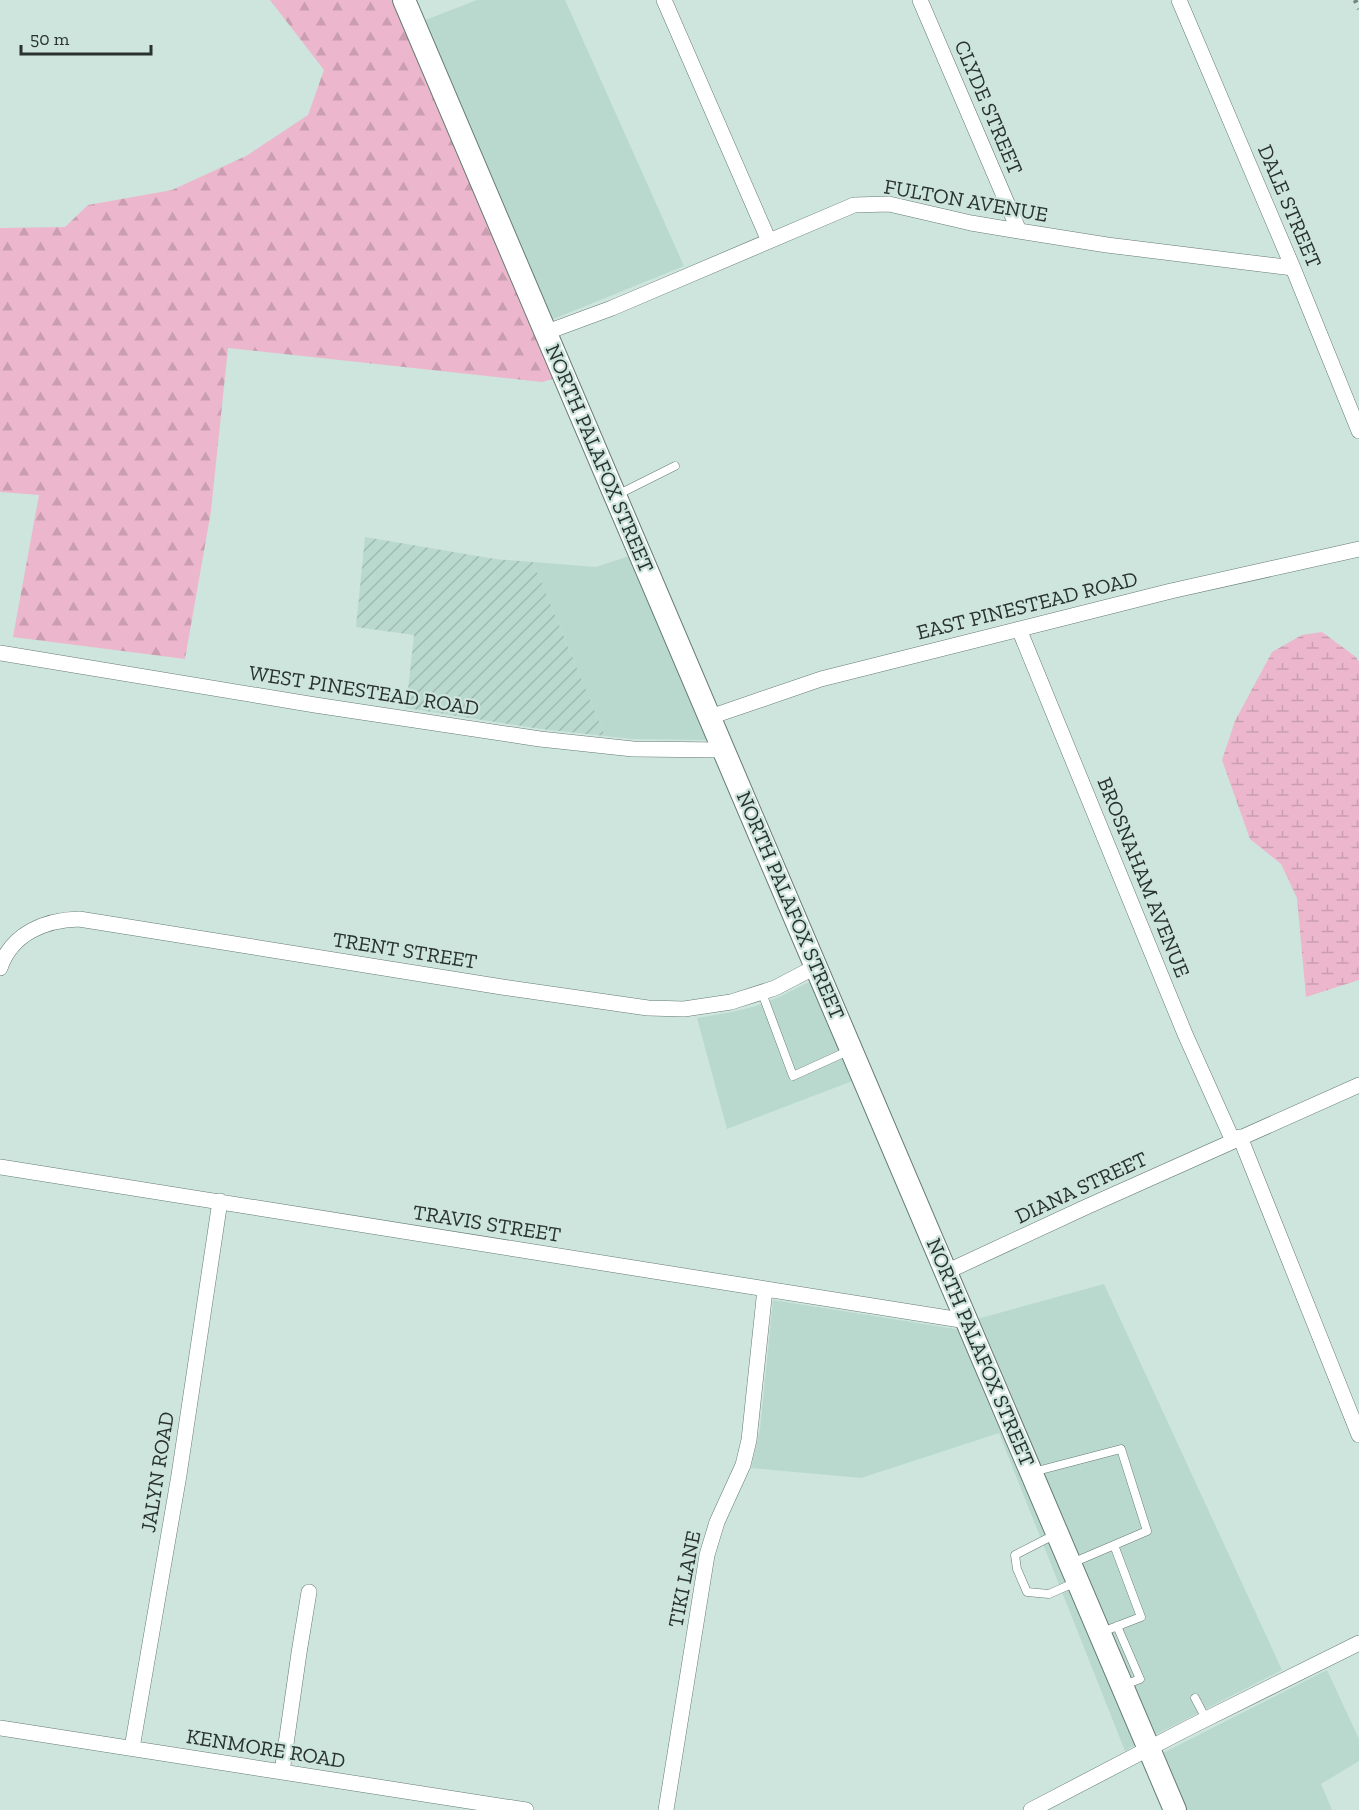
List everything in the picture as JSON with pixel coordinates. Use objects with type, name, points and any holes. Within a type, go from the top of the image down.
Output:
[{"type":"main road","name":"NORTH PALAFOX STREET","points":[[404,0],[853,1049],[1074,1573],[1108,1630],[1123,1686],[1175,1810]]},
{"type":"street","points":[[664,0],[769,241]]},
{"type":"street","name":"CLYDE STREET","points":[[920,0],[1019,231]]},
{"type":"street","name":"DALE STREET","points":[[1179,0],[1293,267],[1359,431]]},
{"type":"street","name":"FULTON AVENUE","points":[[547,333],[612,308],[854,205],[890,204],[971,223],[1107,245],[1293,267]]},
{"type":"street","name":"EAST PINESTEAD ROAD","points":[[710,717],[821,679],[1171,591],[1359,549]]},
{"type":"street","name":"BROSNAHAM AVENUE","points":[[1019,629],[1185,1034],[1236,1139],[1359,1435]]},
{"type":"street","name":"WEST PINESTEAD ROAD","points":[[0,652],[303,703],[540,739],[633,749],[724,750]]},
{"type":"street","name":"TRENT STREET","points":[[0,968],[13,946],[27,932],[58,920],[79,920],[648,1008],[707,1006],[762,993],[797,978],[817,966]]},
{"type":"street","name":"DIANA STREET","points":[[946,1272],[1359,1085]]},
{"type":"street","name":"TRAVIS STREET","points":[[0,1167],[968,1321]]},
{"type":"street","name":"JALYN ROAD","points":[[132,1748],[179,1475],[220,1201]]},
{"type":"street","name":"TIKI LANE","points":[[666,1810],[707,1554],[717,1522],[743,1465],[749,1440],[765,1289]]},
{"type":"street","points":[[282,1772],[309,1592]]},
{"type":"street","points":[[1031,1810],[1359,1643]]},
{"type":"street","name":"KENMORE ROAD","points":[[0,1728],[526,1810]]},
{"type":"lane","points":[[616,496],[675,466]]},
{"type":"lane","points":[[762,993],[793,1076],[853,1049]]},
{"type":"lane","points":[[1032,1472],[1121,1449],[1147,1532],[1114,1545],[1049,1594],[1027,1592],[1017,1569],[1015,1555],[1058,1533]]},
{"type":"lane","points":[[1108,1630],[1141,1617],[1114,1545]]},
{"type":"lane","points":[[1195,1698],[1206,1719]]},
{"type":"shaded area","points":[[477,0],[565,0],[684,266],[551,320],[423,21]]},
{"type":"shaded area","points":[[365,537],[495,559],[533,562],[605,736],[541,729],[406,708],[414,635],[356,627]]},
{"type":"shaded area","points":[[632,555],[710,740],[633,739],[605,736],[533,562],[596,567]]},
{"type":"shaded area","points":[[813,980],[855,1080],[727,1129],[697,1018],[756,1006]]},
{"type":"shaded area","points":[[1104,1284],[1282,1670],[1153,1736],[977,1319]]},
{"type":"shaded area","points":[[773,1300],[962,1330],[1137,1744],[1125,1751],[999,1433],[861,1478],[751,1468],[760,1429]]},
{"type":"shaded area","points":[[1327,1670],[1359,1739],[1359,1761],[1321,1784],[1332,1810],[1185,1810],[1161,1754]]},
{"type":"green space","points":[[270,0],[395,0],[556,378],[542,382],[228,348],[211,511],[185,659],[13,637],[39,495],[0,492],[0,228],[65,227],[88,205],[172,190],[246,156],[308,115],[324,70]]},
{"type":"green space","points":[[1322,632],[1356,657],[1359,662],[1359,980],[1306,997],[1297,898],[1281,864],[1250,839],[1222,760],[1235,721],[1272,652],[1302,635]]},
{"type":"railway","points":[[1355,0],[1359,9]]}]
